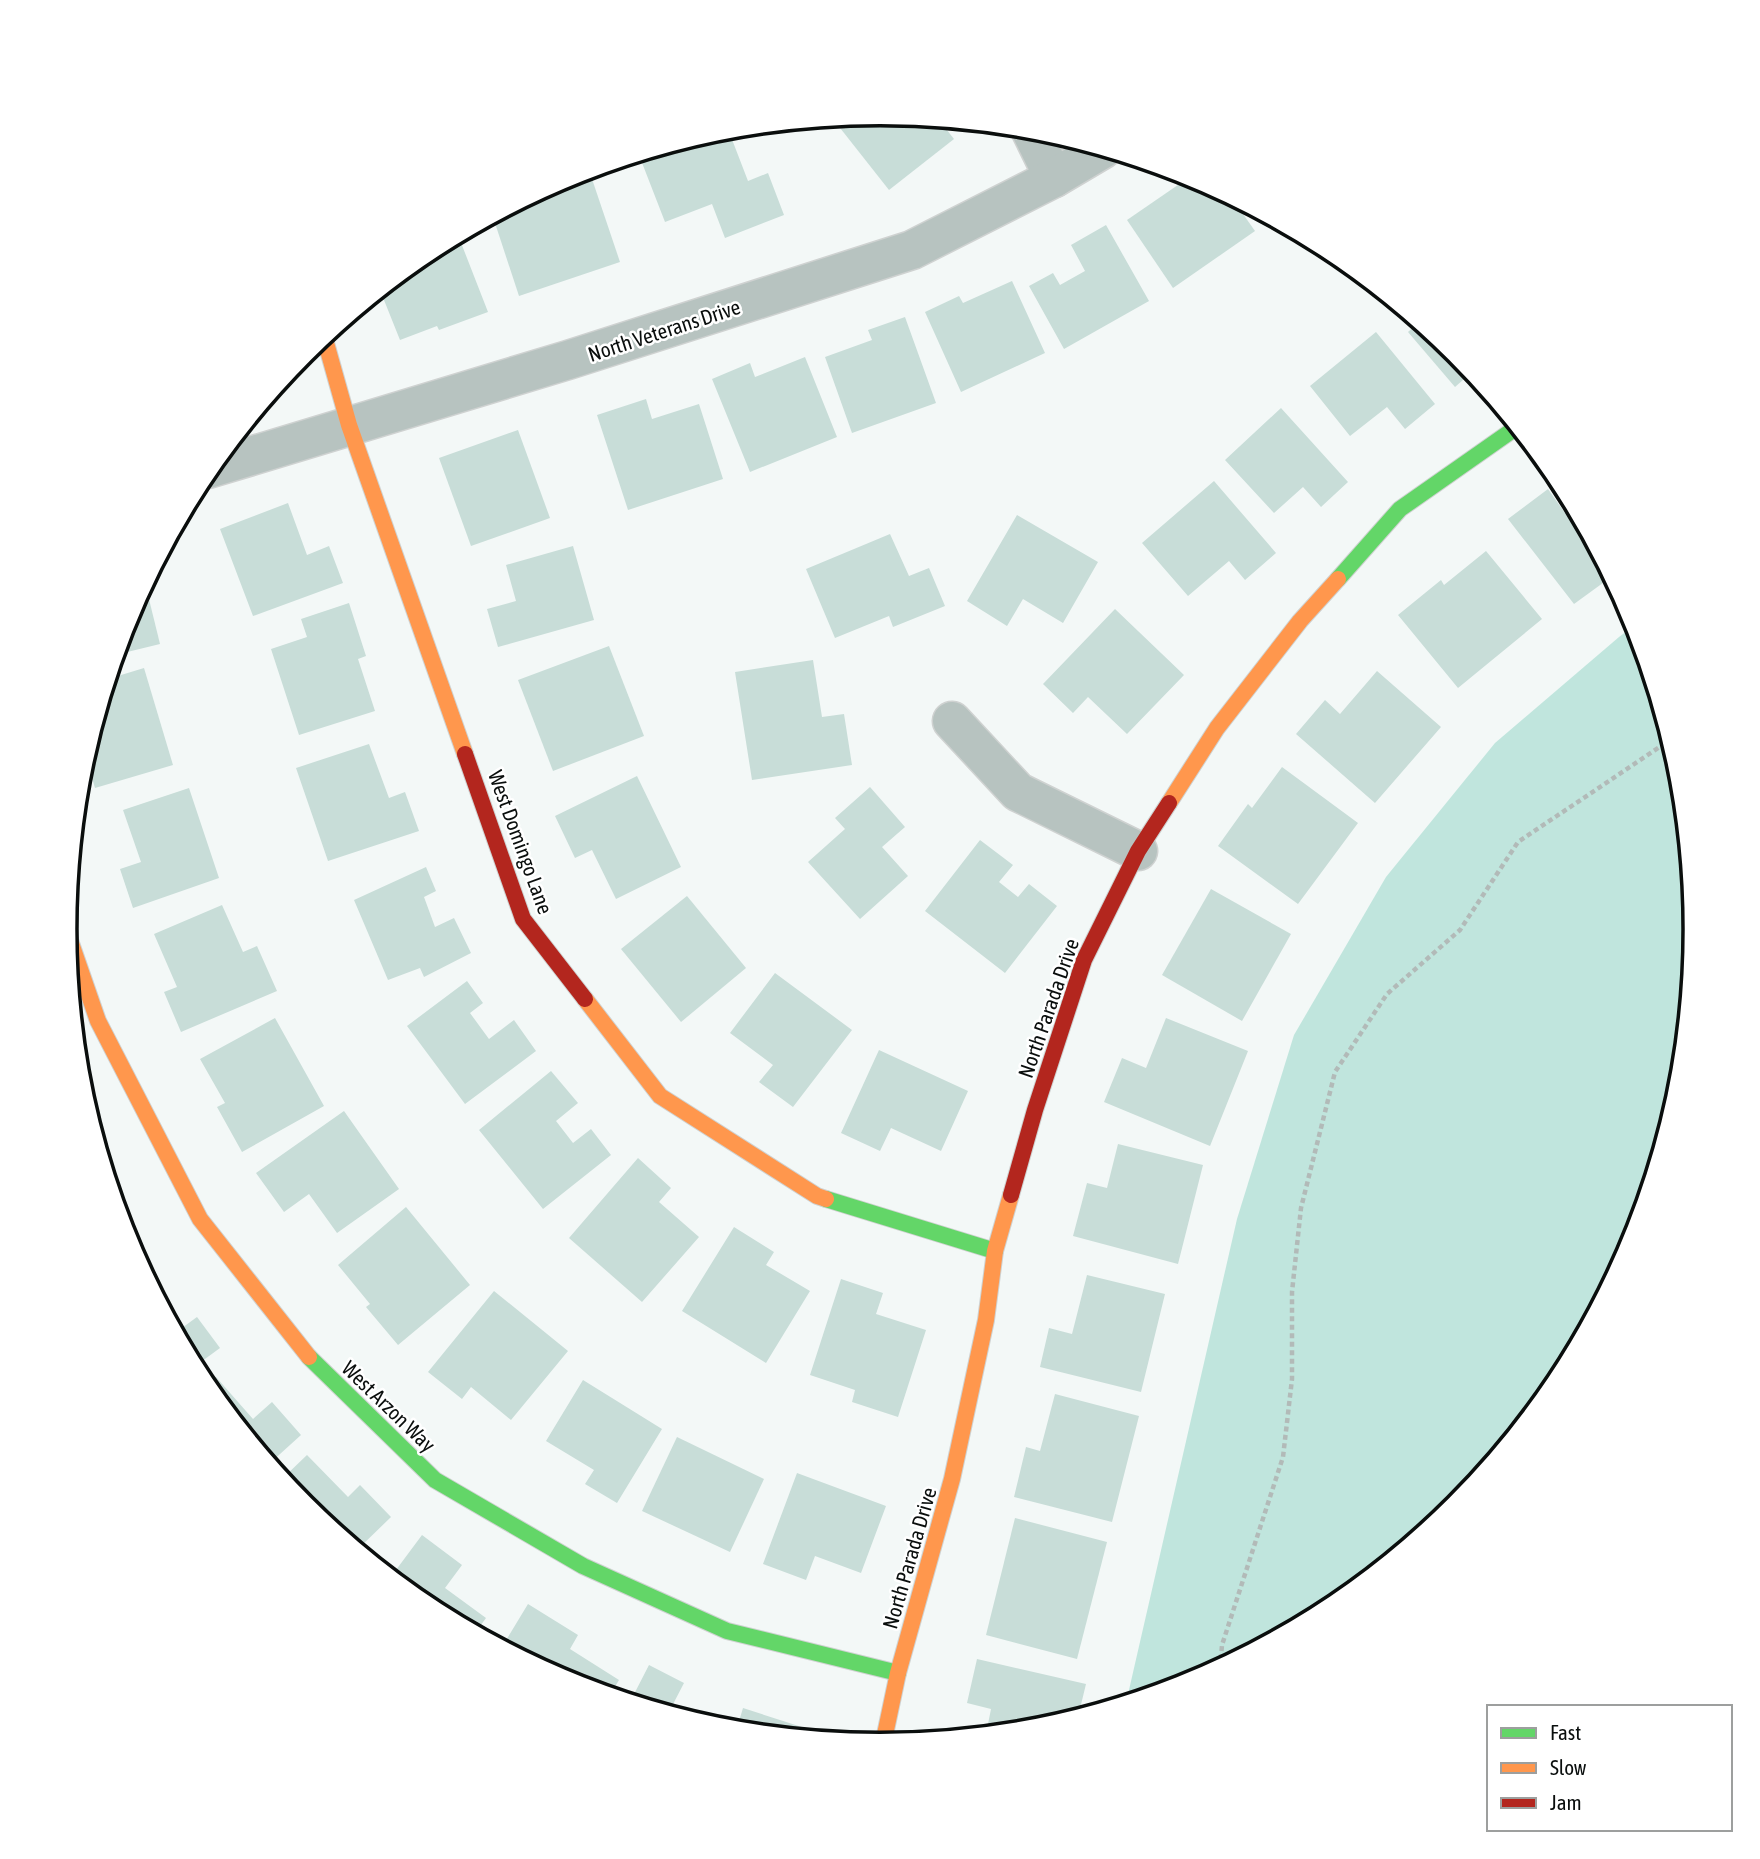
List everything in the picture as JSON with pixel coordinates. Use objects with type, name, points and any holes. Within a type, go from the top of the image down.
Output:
[{"type":"street","points":[[1036,142],[1054,178]]},
{"type":"street","name":"North Veterans Drive","points":[[227,463],[568,360],[912,250],[1054,178],[1092,155]]},
{"type":"street","name":"West Domingo Lane","points":[[327,348],[349,425],[523,919],[660,1096],[817,1196],[995,1251]]},
{"type":"street","name":"North Parada Drive","points":[[886,1732],[898,1672],[952,1479],[986,1320],[995,1251],[1035,1110],[1084,960],[1138,851],[1217,728],[1300,621],[1400,509],[1510,432]]},
{"type":"street","points":[[951,721],[1018,792],[1138,851]]},
{"type":"street","name":"West Arzon Way","points":[[78,964],[98,1021],[200,1219],[312,1361],[435,1480],[583,1566],[727,1631],[898,1672]]},
{"type":"path","points":[[1221,1656],[1222,1645],[1283,1457],[1292,1379],[1292,1292],[1301,1208],[1335,1072],[1387,994],[1460,930],[1518,842],[1662,746]]},
{"type":"green space","points":[[1626,632],[1656,722],[1668,773],[1681,877],[1683,930],[1676,1034],[1668,1086],[1640,1188],[1600,1285],[1548,1376],[1517,1418],[1484,1459],[1409,1533],[1369,1567],[1281,1625],[1235,1650],[1128,1693],[1237,1219],[1294,1035],[1386,877],[1495,743]]},
{"type":"building","points":[[880,126],[946,129],[954,139],[889,190],[840,128]]},
{"type":"building","points":[[732,140],[748,181],[768,173],[784,215],[725,238],[712,204],[665,222],[642,163]]},
{"type":"building","points":[[593,180],[620,262],[519,296],[496,225],[525,209]]},
{"type":"building","points":[[1178,185],[1242,213],[1255,231],[1173,288],[1127,220]]},
{"type":"building","points":[[1106,225],[1149,301],[1064,349],[1029,286],[1053,273],[1060,285],[1085,271],[1071,245]]},
{"type":"building","points":[[462,245],[488,312],[439,330],[437,326],[400,340],[383,298]]},
{"type":"building","points":[[1012,281],[1045,353],[961,392],[925,312],[959,296],[963,303]]},
{"type":"building","points":[[905,317],[936,403],[852,433],[825,357],[872,340],[868,330]]},
{"type":"building","points":[[1412,329],[1464,379],[1455,387],[1408,332]]},
{"type":"building","points":[[1376,332],[1435,404],[1405,429],[1387,407],[1350,436],[1310,386]]},
{"type":"building","points":[[805,357],[837,437],[750,472],[712,379],[750,363],[755,377]]},
{"type":"building","points":[[646,399],[652,419],[699,404],[723,479],[628,510],[597,415]]},
{"type":"building","points":[[1281,408],[1348,482],[1321,507],[1303,487],[1274,513],[1225,460]]},
{"type":"building","points":[[518,430],[550,518],[471,546],[439,458]]},
{"type":"building","points":[[1214,481],[1276,553],[1245,580],[1229,561],[1188,596],[1142,543]]},
{"type":"building","points":[[1548,489],[1575,528],[1604,582],[1574,604],[1508,519]]},
{"type":"building","points":[[288,503],[307,555],[329,546],[343,583],[253,616],[220,529]]},
{"type":"building","points":[[1017,515],[1098,562],[1063,623],[1023,599],[1007,626],[967,601]]},
{"type":"building","points":[[890,534],[909,576],[929,568],[945,606],[893,627],[889,616],[835,638],[806,569]]},
{"type":"building","points":[[573,546],[594,620],[498,647],[487,609],[516,601],[506,565]]},
{"type":"building","points":[[1486,551],[1542,619],[1458,688],[1398,615],[1441,580],[1444,585]]},
{"type":"building","points":[[149,598],[160,644],[127,652]]},
{"type":"building","points":[[349,603],[366,656],[358,659],[375,711],[299,735],[271,649],[307,637],[301,619]]},
{"type":"building","points":[[1115,609],[1184,675],[1127,734],[1088,697],[1073,713],[1043,684]]},
{"type":"building","points":[[609,646],[644,736],[553,771],[518,680]]},
{"type":"building","points":[[813,660],[822,717],[844,714],[852,765],[752,780],[735,672]]},
{"type":"building","points":[[144,668],[173,765],[95,788],[92,773],[118,676]]},
{"type":"building","points":[[1377,671],[1441,727],[1375,803],[1296,734],[1325,700],[1340,714]]},
{"type":"building","points":[[369,744],[389,798],[405,792],[419,831],[328,861],[296,768]]},
{"type":"building","points":[[1282,767],[1358,823],[1298,904],[1218,846],[1248,804],[1252,808]]},
{"type":"building","points":[[637,776],[681,867],[616,899],[592,850],[575,858],[555,816]]},
{"type":"building","points":[[870,787],[905,827],[882,847],[908,876],[860,919],[808,862],[845,829],[835,818]]},
{"type":"building","points":[[189,788],[219,878],[133,908],[120,869],[141,862],[123,810]]},
{"type":"building","points":[[980,840],[1013,865],[999,882],[1018,897],[1029,884],[1057,906],[1005,973],[925,911]]},
{"type":"building","points":[[426,867],[436,891],[424,897],[435,927],[454,918],[471,953],[424,977],[420,968],[388,980],[354,900]]},
{"type":"building","points":[[1211,889],[1291,934],[1242,1021],[1162,975]]},
{"type":"building","points":[[687,896],[746,968],[681,1022],[621,949]]},
{"type":"building","points":[[222,905],[243,952],[257,946],[277,991],[181,1032],[164,992],[177,987],[154,934]]},
{"type":"building","points":[[775,973],[852,1030],[793,1107],[759,1082],[773,1065],[730,1033]]},
{"type":"building","points":[[467,981],[483,1003],[470,1013],[489,1039],[514,1020],[536,1051],[465,1104],[407,1026]]},
{"type":"building","points":[[275,1018],[324,1106],[242,1152],[217,1107],[225,1103],[200,1059]]},
{"type":"building","points":[[1166,1018],[1248,1051],[1210,1146],[1104,1102],[1122,1058],[1146,1068]]},
{"type":"building","points":[[879,1050],[968,1091],[941,1151],[891,1128],[880,1151],[841,1133]]},
{"type":"building","points":[[551,1071],[578,1103],[556,1121],[573,1143],[591,1129],[611,1155],[543,1209],[479,1130]]},
{"type":"building","points":[[344,1111],[399,1189],[337,1233],[309,1194],[284,1212],[256,1173]]},
{"type":"building","points":[[1118,1144],[1203,1165],[1178,1264],[1073,1236],[1087,1183],[1107,1188]]},
{"type":"building","points":[[638,1158],[671,1188],[659,1202],[699,1237],[642,1302],[569,1238]]},
{"type":"building","points":[[406,1207],[470,1285],[398,1345],[366,1307],[370,1304],[338,1265]]},
{"type":"building","points":[[734,1227],[774,1252],[766,1265],[810,1291],[766,1363],[682,1311]]},
{"type":"building","points":[[1087,1275],[1165,1294],[1141,1392],[1040,1367],[1049,1328],[1072,1334]]},
{"type":"building","points":[[841,1279],[883,1293],[876,1314],[926,1330],[898,1417],[852,1402],[855,1390],[810,1375]]},
{"type":"building","points":[[494,1291],[568,1351],[511,1420],[471,1387],[462,1399],[428,1372]]},
{"type":"building","points":[[197,1317],[220,1348],[203,1361],[183,1327]]},
{"type":"building","points":[[216,1377],[253,1419],[272,1402],[301,1435],[275,1458],[214,1379]]},
{"type":"building","points":[[583,1380],[662,1429],[617,1503],[585,1484],[594,1470],[546,1441]]},
{"type":"building","points":[[1055,1394],[1139,1416],[1112,1522],[1014,1497],[1026,1447],[1040,1451]]},
{"type":"building","points":[[677,1437],[764,1479],[730,1552],[642,1511]]},
{"type":"building","points":[[307,1455],[348,1497],[360,1485],[391,1517],[364,1544],[289,1472]]},
{"type":"building","points":[[797,1473],[886,1506],[861,1573],[815,1556],[806,1580],[763,1564]]},
{"type":"building","points":[[1015,1518],[1107,1542],[1077,1659],[986,1635]]},
{"type":"building","points":[[422,1535],[462,1565],[445,1588],[486,1618],[480,1626],[396,1570]]},
{"type":"building","points":[[528,1604],[578,1635],[570,1649],[619,1680],[615,1687],[506,1640]]},
{"type":"building","points":[[977,1659],[1086,1684],[1080,1707],[988,1726],[991,1709],[967,1703]]},
{"type":"building","points":[[649,1665],[684,1683],[673,1705],[634,1694]]},
{"type":"building","points":[[743,1708],[809,1729],[775,1726],[739,1720]]},
{"type":"traffic: fast","points":[[1338,579],[1400,509],[1510,432]]},
{"type":"traffic: fast","points":[[826,1199],[995,1251]]},
{"type":"traffic: fast","points":[[309,1357],[435,1480],[583,1566],[727,1631],[898,1673]]},
{"type":"traffic: slow","points":[[327,348],[349,425],[465,754]]},
{"type":"traffic: slow","points":[[1169,803],[1217,728],[1300,621],[1338,579]]},
{"type":"traffic: slow","points":[[78,964],[98,1021],[200,1219],[309,1357]]},
{"type":"traffic: slow","points":[[585,999],[660,1096],[817,1196],[826,1199]]},
{"type":"traffic: slow","points":[[886,1732],[898,1673],[952,1479],[986,1320],[995,1251],[1011,1195]]},
{"type":"traffic: jam","points":[[465,754],[523,919],[585,999]]},
{"type":"traffic: jam","points":[[1011,1195],[1035,1110],[1084,960],[1138,851],[1169,803]]}]
